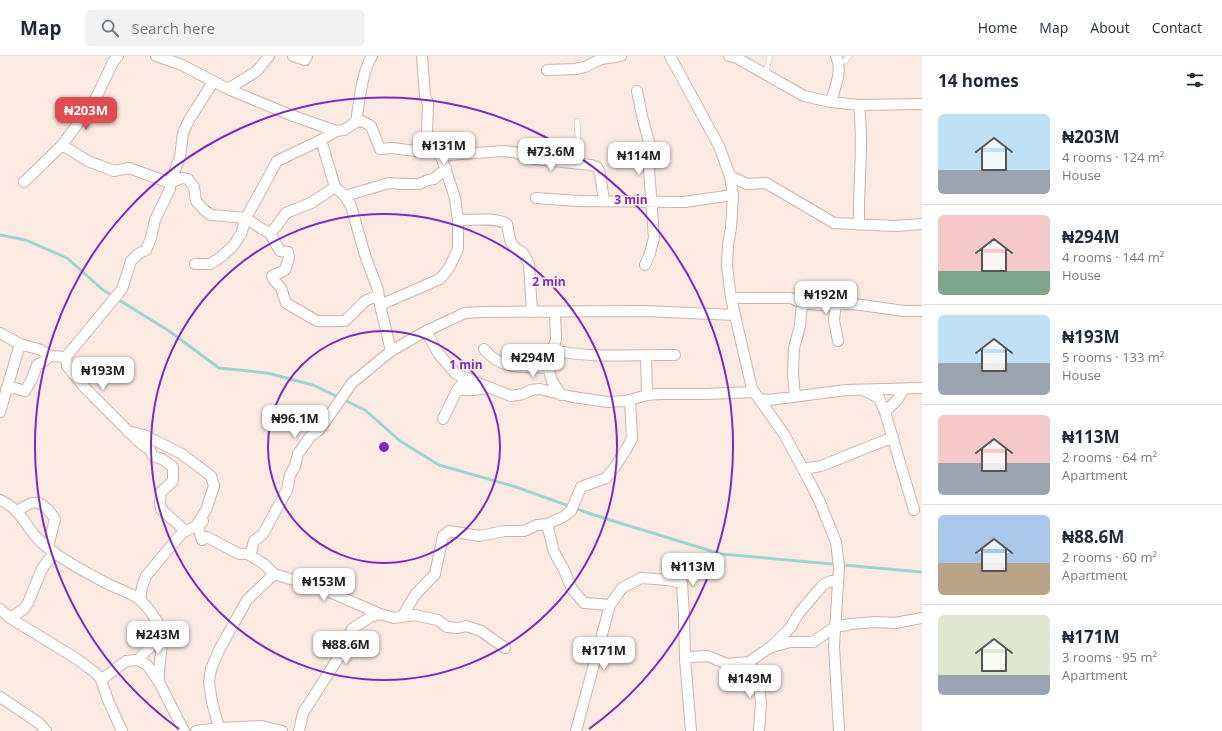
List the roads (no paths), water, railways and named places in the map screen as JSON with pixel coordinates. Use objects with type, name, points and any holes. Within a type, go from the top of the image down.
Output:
[{"type":"street","points":[[24,182],[62,145],[79,122],[88,115],[112,62],[118,56]]},
{"type":"street","points":[[156,56],[180,64],[228,89],[288,114],[336,131]]},
{"type":"street","points":[[228,89],[257,71],[269,56]]},
{"type":"street","points":[[293,56],[305,60],[307,56]]},
{"type":"street","points":[[356,122],[364,81],[369,61],[372,56]]},
{"type":"street","points":[[380,305],[440,279],[449,268],[458,249],[458,220],[455,198],[450,186],[446,168],[427,134],[428,102],[425,96],[422,56]]},
{"type":"street","points":[[670,56],[719,146],[730,176],[733,195],[727,257],[731,298],[756,395],[784,434],[819,500],[836,542],[839,567],[834,653],[839,731]]},
{"type":"street","points":[[729,56],[737,58],[804,96],[831,102],[859,105],[922,104]]},
{"type":"street","points":[[547,70],[575,69],[585,67],[601,59],[616,57]]},
{"type":"street","points":[[831,102],[839,72],[838,59]]},
{"type":"street","points":[[182,533],[182,528],[161,509],[160,503],[160,492],[173,481],[173,467],[162,459],[153,456],[150,450],[127,431],[85,388],[67,366],[66,357],[122,289],[131,261],[138,254],[146,250],[151,238],[155,220],[170,189],[170,183],[180,157],[183,133],[189,120],[213,82]]},
{"type":"street","points":[[637,91],[653,158],[653,163],[649,169],[654,238],[645,265]]},
{"type":"street","points":[[859,105],[862,127],[862,162],[859,206],[860,225]]},
{"type":"street","points":[[195,264],[210,264],[221,257],[233,246],[241,234],[246,218],[277,160],[321,140],[336,131],[344,130],[356,122],[362,121],[371,126],[380,149],[392,148],[424,152],[436,150],[446,155],[504,151],[514,152],[534,159],[576,163],[597,167],[600,173],[604,201]]},
{"type":"street","points":[[321,140],[335,187],[345,196],[350,206],[365,255],[378,290],[391,351]]},
{"type":"street","points":[[62,145],[88,161],[114,171],[129,168],[170,183],[182,178],[188,179],[194,187],[196,201],[211,215],[246,218],[270,233],[280,251],[288,252],[289,258],[285,270],[272,276],[274,280],[281,288],[286,303],[316,322],[345,321],[365,301],[378,295]]},
{"type":"street","points":[[345,196],[389,183],[419,184],[434,179],[452,160],[459,155]]},
{"type":"street","points":[[730,176],[746,184],[766,183],[834,223],[895,226],[922,224]]},
{"type":"street","points":[[270,233],[286,213],[311,203],[335,187]]},
{"type":"street","points":[[536,198],[684,202],[733,195]]},
{"type":"street","points":[[458,220],[490,220],[504,222],[507,224],[510,240],[514,247],[523,253],[528,264],[532,312]]},
{"type":"street","points":[[731,298],[791,298],[802,303],[819,305],[836,303],[854,304],[922,311]]},
{"type":"street","points":[[795,397],[793,373],[794,348],[800,326],[802,303]]},
{"type":"street","points":[[836,303],[834,320],[838,341]]},
{"type":"street","points":[[248,554],[251,553],[254,541],[263,534],[286,490],[298,454],[310,437],[320,430],[352,383],[391,351],[426,331],[465,313],[480,312],[644,312],[735,315]]},
{"type":"street","points":[[555,312],[556,340],[548,368],[552,381],[561,395]]},
{"type":"street","points":[[426,331],[438,353],[456,374],[511,396],[540,389],[561,395],[608,402],[630,400],[647,395],[705,394],[756,395],[769,400],[846,390],[922,388]]},
{"type":"street","points":[[0,333],[20,344],[41,350],[50,356],[66,357]]},
{"type":"street","points":[[0,412],[4,386],[20,344]]},
{"type":"street","points":[[484,349],[489,356],[500,363],[518,367],[548,368]]},
{"type":"street","points":[[552,350],[569,354],[598,356],[675,355]]},
{"type":"street","points":[[646,355],[647,395]]},
{"type":"street","points":[[4,386],[25,391],[32,380],[37,365],[44,362],[50,356]]},
{"type":"street","points":[[443,419],[457,390],[467,378]]},
{"type":"street","points":[[457,390],[490,388]]},
{"type":"street","points":[[885,412],[897,400],[904,389]]},
{"type":"street","points":[[862,390],[879,398],[893,437],[914,510]]},
{"type":"street","points":[[402,617],[415,595],[435,574],[443,536],[449,531],[480,536],[504,531],[524,531],[537,525],[547,524],[563,517],[571,510],[581,487],[606,478],[615,467],[632,438],[630,400]]},
{"type":"street","points":[[127,431],[144,435],[182,454],[211,476],[214,486],[202,524],[198,527],[202,540],[207,537],[239,554],[248,554],[264,564],[274,574],[323,589],[380,614],[394,618],[414,614],[438,620],[447,627],[458,628],[466,626],[481,631],[505,648]]},
{"type":"street","points":[[803,469],[821,466],[893,437]]},
{"type":"street","points":[[0,500],[9,504],[18,511],[41,542],[51,550],[97,578],[140,600],[161,627],[163,633],[159,682]]},
{"type":"street","points":[[10,618],[24,609],[28,603],[51,550],[55,519],[42,504],[35,502],[28,503],[18,511]]},
{"type":"street","points":[[140,600],[142,587],[146,576],[182,533],[196,526],[206,510]]},
{"type":"street","points":[[547,524],[554,552],[572,589],[584,603],[610,605]]},
{"type":"street","points":[[219,729],[208,682],[211,669],[220,648],[247,600],[274,574]]},
{"type":"street","points":[[576,731],[610,605],[622,588],[641,578],[668,580],[682,583],[685,659],[691,731]]},
{"type":"street","points":[[685,659],[691,657],[708,656],[727,664],[749,662],[769,648],[790,628],[799,613],[823,585],[831,581],[838,581]]},
{"type":"street","points":[[0,609],[10,618],[77,659],[97,674],[101,680],[122,731]]},
{"type":"street","points":[[299,731],[303,713],[342,652],[352,630],[370,617],[380,614]]},
{"type":"street","points":[[769,648],[790,642],[813,642],[835,627],[875,622],[895,623],[922,618]]},
{"type":"street","points":[[138,660],[163,633]]},
{"type":"street","points":[[101,680],[126,661],[138,660],[147,665],[159,682],[184,731]]},
{"type":"street","points":[[749,662],[758,680],[761,702],[759,731]]},
{"type":"street","points":[[2,703],[40,723],[46,731]]},
{"type":"street","points":[[196,731],[262,726],[282,731]]},
{"type":"lane","points":[[765,75],[770,56]]},
{"type":"lane","points":[[838,59],[845,61],[849,56]]},
{"type":"lane","points":[[576,163],[578,135],[577,121]]},
{"type":"waterway","points":[[0,235],[26,240],[67,258],[103,290],[169,331],[219,368],[267,373],[313,385],[365,410],[400,441],[439,465],[516,487],[594,515],[721,554],[922,572]]}]
